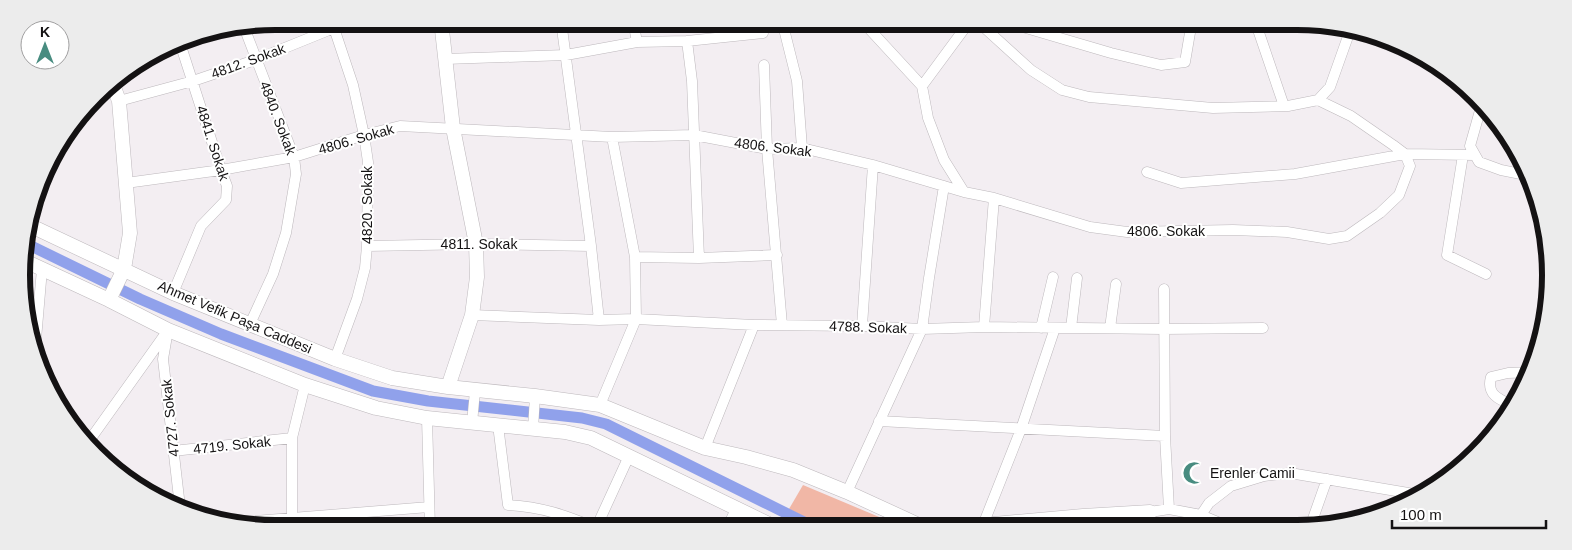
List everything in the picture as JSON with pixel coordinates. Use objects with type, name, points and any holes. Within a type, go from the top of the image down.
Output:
[{"type":"street","name":"4812. Sokak","points":[[119,101],[193,81],[255,60],[324,30]]},
{"type":"street","name":"4820. Sokak","points":[[335,358],[358,299],[365,268],[368,162],[353,85],[336,30]]},
{"type":"street","points":[[442,30],[453,128],[476,244],[477,277],[472,315],[448,387]]},
{"type":"street","points":[[562,30],[592,246],[600,320]]},
{"type":"street","points":[[634,30],[636,42]]},
{"type":"street","points":[[784,30],[797,82],[802,148]]},
{"type":"street","points":[[870,30],[922,86],[928,118],[944,160],[964,192]]},
{"type":"street","points":[[922,86],[963,30]]},
{"type":"street","points":[[987,30],[1031,70],[1062,90],[1089,97],[1213,108],[1284,106],[1318,100],[1351,116],[1405,154]]},
{"type":"street","points":[[1033,30],[1111,53],[1161,65],[1185,62],[1190,30]]},
{"type":"street","points":[[1258,30],[1284,106]]},
{"type":"street","name":"4840. Sokak","points":[[245,32],[294,157],[296,174],[286,233],[273,274],[250,324]]},
{"type":"street","points":[[445,59],[566,55],[636,42],[687,41],[763,33]]},
{"type":"street","points":[[1318,100],[1330,87],[1348,36]]},
{"type":"street","points":[[687,41],[692,81],[698,258]]},
{"type":"street","name":"4841. Sokak","points":[[173,293],[201,226],[226,200],[227,186],[182,49]]},
{"type":"street","points":[[764,65],[767,149],[782,325]]},
{"type":"street","points":[[110,297],[123,271],[130,233],[119,101],[115,90]]},
{"type":"street","points":[[1480,112],[1470,146],[1479,162],[1520,174]]},
{"type":"street","name":"4806. Sokak","points":[[126,183],[221,170],[294,157],[400,126],[612,137],[694,135],[767,149],[802,148],[873,165],[964,192],[994,198],[1090,227],[1127,232],[1233,230],[1287,232],[1329,239],[1347,236],[1399,195],[1410,166],[1405,154]]},
{"type":"street","points":[[600,405],[636,318],[635,257],[612,137]]},
{"type":"street","points":[[1147,172],[1181,183],[1295,174],[1405,154],[1475,155]]},
{"type":"street","points":[[1463,155],[1447,255],[1486,274]]},
{"type":"street","points":[[862,326],[873,165]]},
{"type":"street","points":[[847,492],[922,329],[928,278],[944,186]]},
{"type":"street","points":[[984,327],[994,198]]},
{"type":"street","name":"Ahmet Vefik Paşa Caddesi","points":[[35,228],[173,293],[335,358],[392,378],[448,387],[475,395],[600,405],[704,448],[793,470],[908,520]]},
{"type":"street","name":"4811. Sokak","points":[[367,246],[476,244],[592,246]]},
{"type":"street","points":[[635,257],[698,258],[777,255]]},
{"type":"street","points":[[31,264],[110,297],[168,330],[305,385],[376,408],[427,418],[472,418],[498,425],[533,424],[591,438],[761,520]]},
{"type":"street","points":[[37,331],[42,269]]},
{"type":"street","points":[[1041,328],[1053,277]]},
{"type":"street","points":[[1071,328],[1077,278]]},
{"type":"street","points":[[1110,328],[1116,284]]},
{"type":"street","points":[[1164,289],[1165,436],[1169,509]]},
{"type":"street","name":"4788. Sokak","points":[[472,315],[600,320],[636,318],[922,329],[984,327],[1164,330],[1264,328]]},
{"type":"street","points":[[704,448],[754,324]]},
{"type":"street","points":[[985,520],[1021,429],[1055,328]]},
{"type":"street","points":[[91,437],[168,330]]},
{"type":"street","name":"4727. Sokak","points":[[168,330],[164,358],[179,500]]},
{"type":"street","points":[[1506,403],[1496,398],[1491,392],[1489,384],[1491,377],[1522,372]]},
{"type":"street","points":[[292,518],[292,438],[305,385]]},
{"type":"street","points":[[472,418],[475,395]]},
{"type":"street","points":[[533,424],[534,401]]},
{"type":"street","points":[[427,418],[430,520]]},
{"type":"street","points":[[879,421],[1165,436]]},
{"type":"street","points":[[498,425],[508,505],[532,506],[577,520]]},
{"type":"street","name":"4719. Sokak","points":[[173,451],[292,438]]},
{"type":"street","points":[[600,520],[629,456]]},
{"type":"street","points":[[1201,515],[1209,503],[1231,486],[1264,476],[1290,473],[1409,493]]},
{"type":"street","points":[[1313,519],[1327,479]]},
{"type":"street","points":[[271,520],[429,508]]},
{"type":"street","points":[[731,520],[737,508]]},
{"type":"street","points":[[1146,520],[1150,512],[1169,509],[1201,515],[1213,520]]},
{"type":"street","name":"Ahmet Vefik Paşa Caddesi","points":[[1046,520],[1150,512]]},
{"type":"street","points":[[1082,516],[1086,520]]},
{"type":"shaded area","points":[[803,485],[886,520],[810,520],[789,509]]},
{"type":"waterway","points":[[32,246],[140,299],[221,334],[373,391],[428,401],[582,418],[606,424],[800,520]]},
{"type":"place","name":"Erenler Camii","points":[[1194,473]]}]
